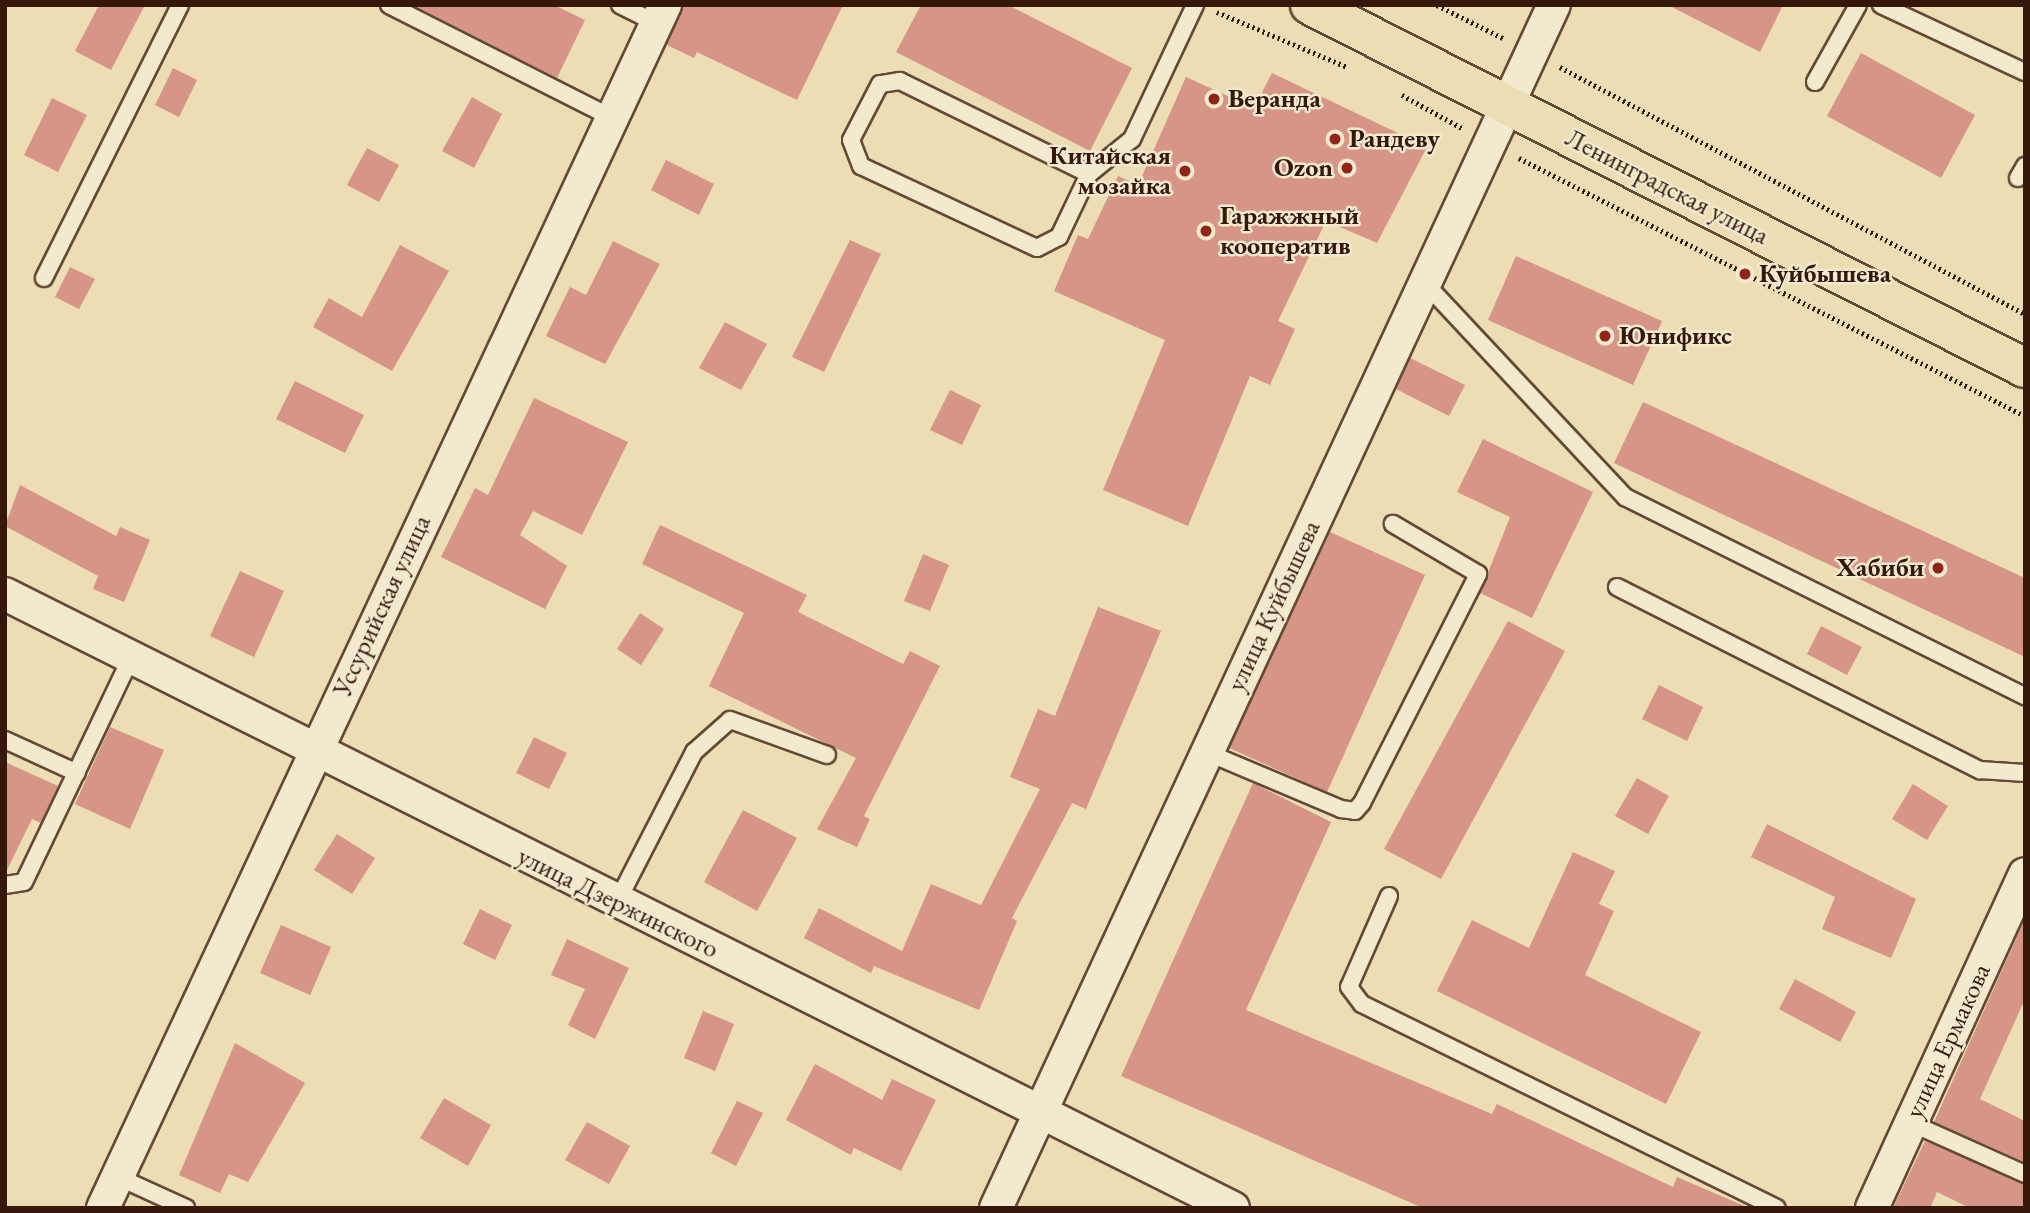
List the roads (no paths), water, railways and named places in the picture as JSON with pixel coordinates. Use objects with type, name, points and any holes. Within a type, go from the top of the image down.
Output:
[{"type":"highway","name":"Ленинградская улица","points":[[1310,5],[2025,368]]},
{"type":"street","name":"улица Куйбышева","points":[[996,1208],[1423,281],[1554,5]]},
{"type":"street","name":"Уссурийская улица","points":[[103,1208],[660,14]]},
{"type":"street","name":"улица Дзержинского","points":[[5,594],[314,751],[1233,1208]]},
{"type":"street","name":"улица Ермакова","points":[[1872,1208],[2025,874]]},
{"type":"lane","points":[[44,278],[180,5]]},
{"type":"lane","points":[[389,5],[611,117]]},
{"type":"lane","points":[[620,5],[660,14]]},
{"type":"lane","points":[[1089,174],[900,81],[880,83],[851,140],[861,166],[1037,248],[1059,237],[1089,174],[1132,139],[1195,5]]},
{"type":"lane","points":[[1815,82],[1858,5]]},
{"type":"lane","points":[[1881,5],[2025,72]]},
{"type":"lane","points":[[1423,281],[1625,497],[2025,696]]},
{"type":"lane","points":[[1206,752],[1341,809],[1355,811],[1362,803],[1478,574],[1393,524]]},
{"type":"lane","points":[[1617,587],[1980,769],[2025,772]]},
{"type":"lane","points":[[5,885],[24,883],[131,658]]},
{"type":"lane","points":[[617,902],[694,752],[730,720],[827,755]]},
{"type":"lane","points":[[5,740],[76,773]]},
{"type":"lane","points":[[1389,896],[1349,988],[1362,1004],[1776,1208]]},
{"type":"lane","points":[[1911,1123],[2025,1174]]},
{"type":"lane","points":[[118,1177],[186,1208]]},
{"type":"place","name":"Веранда","points":[[1214,99]]},
{"type":"place","name":"Рандеву","points":[[1335,139]]},
{"type":"place","name":"Ozon","points":[[1347,168]]},
{"type":"place","name":"Китайская мозайка","points":[[1185,171]]},
{"type":"place","name":"Гаражжный кооператив","points":[[1206,231]]},
{"type":"place","name":"Куйбышева","points":[[1745,274]]},
{"type":"place","name":"Юнификс","points":[[1605,336]]},
{"type":"place","name":"Хабиби","points":[[1938,568]]}]
